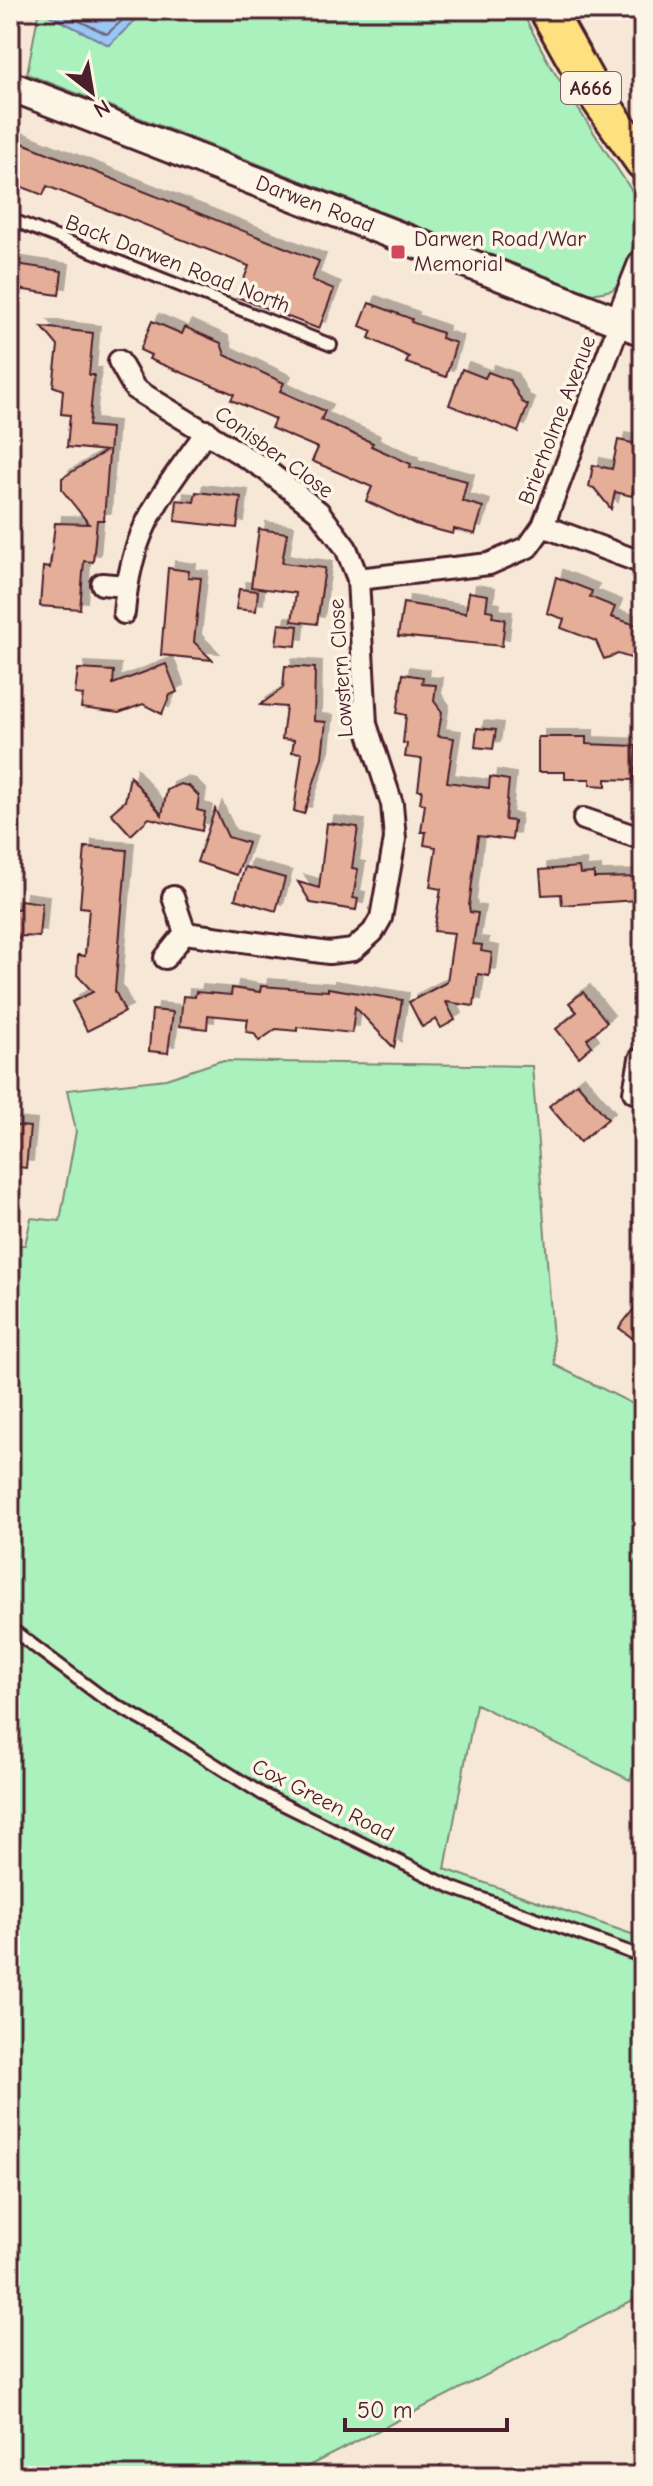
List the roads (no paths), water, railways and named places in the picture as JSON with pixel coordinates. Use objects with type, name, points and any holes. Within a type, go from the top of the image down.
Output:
[{"type":"highway","name":"A666","points":[[547,10],[589,85],[643,162]]},
{"type":"main road","name":"Darwen Road","points":[[10,86],[631,327]]},
{"type":"main road","points":[[631,327],[643,264]]},
{"type":"street","name":"Brierholme Avenue","points":[[358,579],[489,564],[528,547],[543,526],[631,327]]},
{"type":"street","name":"Conisber Close","points":[[119,361],[130,397],[207,431],[265,469],[319,512],[346,548],[358,579]]},
{"type":"street","points":[[124,613],[126,586],[143,525],[207,431]]},
{"type":"street","points":[[543,526],[643,563]]},
{"type":"street","name":"Lowstern Close","points":[[185,933],[342,954],[363,942],[381,918],[395,822],[366,724],[358,579]]},
{"type":"street","points":[[102,584],[126,586]]},
{"type":"street","points":[[584,819],[643,839]]},
{"type":"street","points":[[165,958],[185,933],[173,897]]},
{"type":"lane","name":"Back Darwen Road North","points":[[10,219],[331,345]]},
{"type":"lane","name":"Cox Green Road","points":[[10,1628],[102,1697],[262,1794],[453,1888],[643,1957]]},
{"type":"water","points":[[39,10],[146,10],[109,45]]},
{"type":"place","name":"Darwen Road/War Memorial","points":[[398,252]]}]
